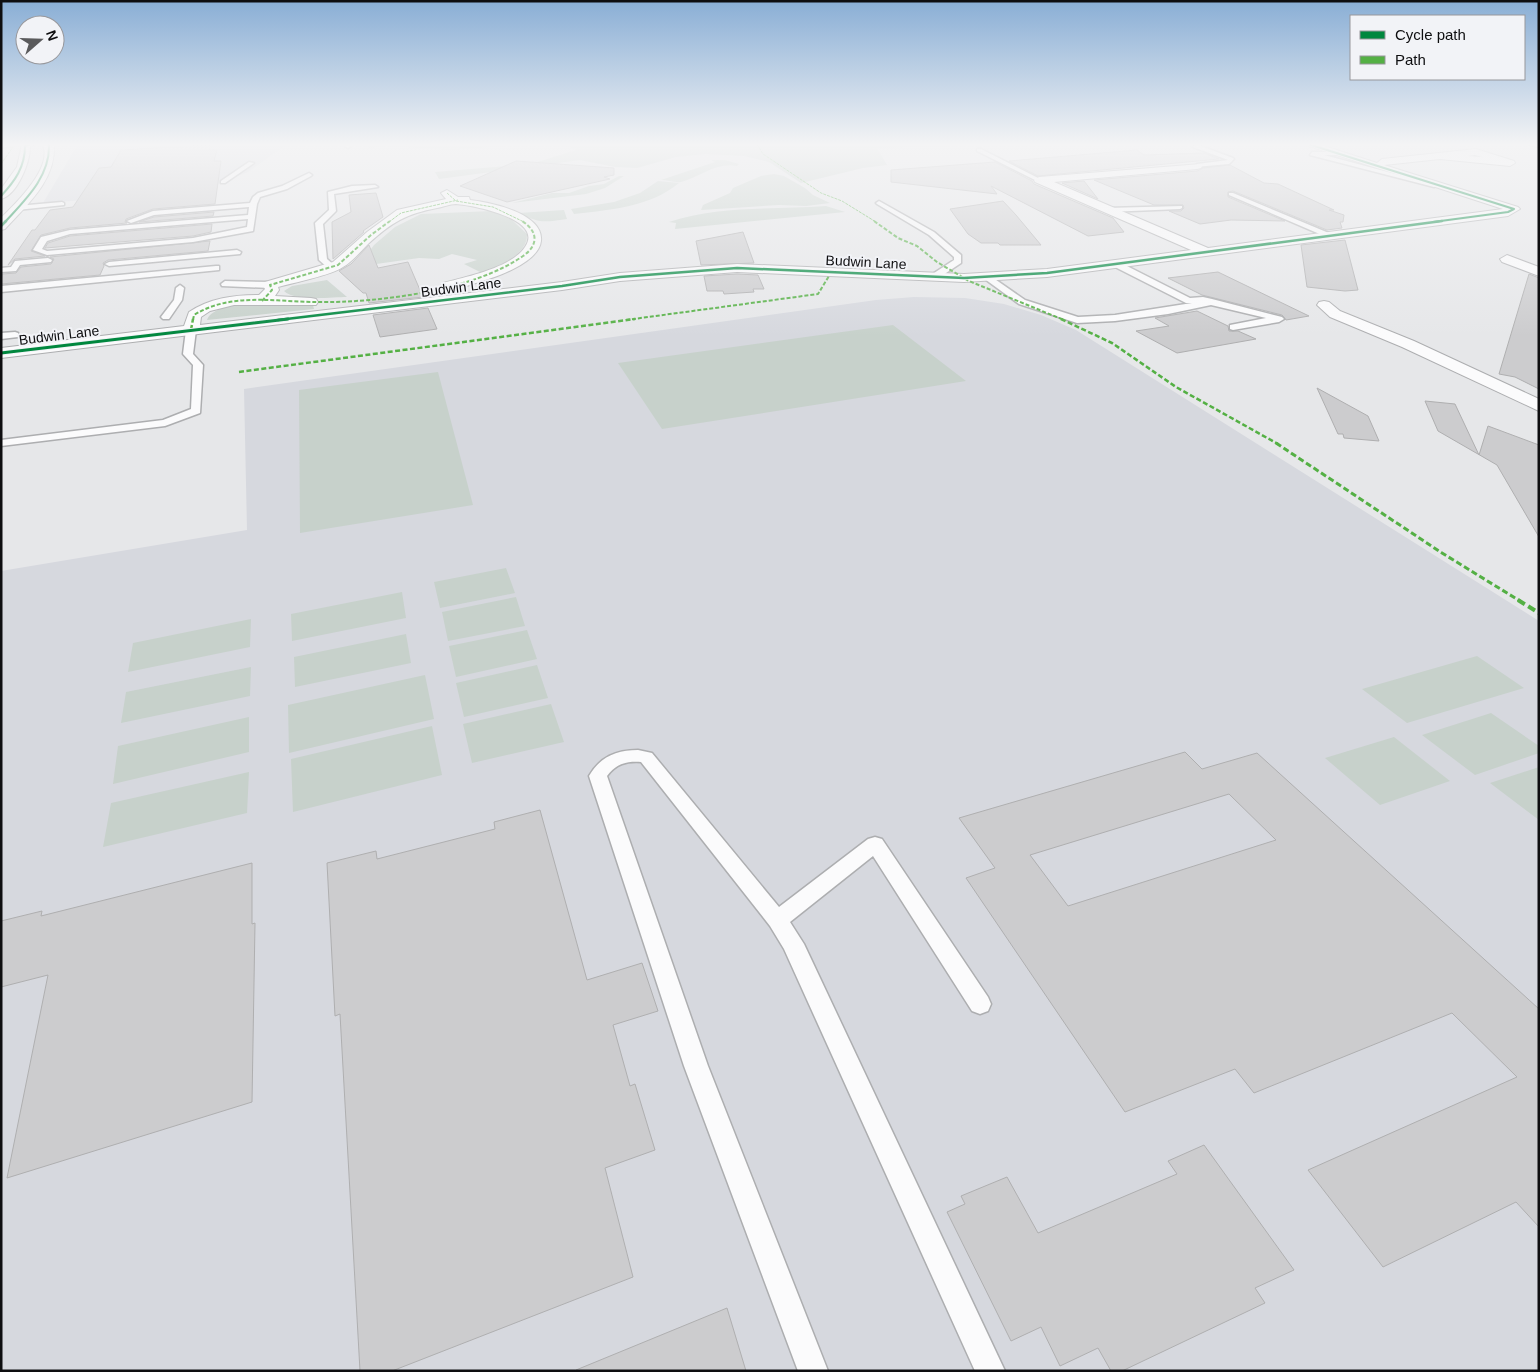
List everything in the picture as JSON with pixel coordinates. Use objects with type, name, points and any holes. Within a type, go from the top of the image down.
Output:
[{"type":"street","points":[[1,226],[17,208]]},
{"type":"street","points":[[262,301],[272,290],[270,285],[335,265],[371,235],[401,214],[417,208]]},
{"type":"street","points":[[192,330],[194,315],[204,308],[236,302],[318,302],[376,298],[434,290],[491,273],[524,255],[535,242],[531,228],[496,208]]},
{"type":"street","points":[[1103,208],[1207,252]]},
{"type":"street","name":"Budwin Lane","points":[[1,353],[562,286],[620,277],[712,268],[761,268],[934,277],[1047,274],[1508,212],[1514,209],[1511,208]]},
{"type":"street","points":[[1507,259],[1539,272]]},
{"type":"street","points":[[1324,305],[1334,314],[1408,344],[1539,406]]},
{"type":"lane","points":[[110,228],[153,213],[209,208]]},
{"type":"lane","points":[[252,217],[70,232],[44,239],[36,250],[47,253],[232,234],[250,230],[252,217],[253,208]]},
{"type":"lane","points":[[333,208],[333,211],[319,223],[323,260],[335,265]]},
{"type":"lane","points":[[888,208],[927,231],[952,250],[958,257],[958,261],[934,277]]},
{"type":"lane","points":[[1107,210],[1155,208]]},
{"type":"lane","points":[[1265,208],[1332,236]]},
{"type":"lane","points":[[102,280],[117,247]]},
{"type":"lane","points":[[109,264],[237,252]]},
{"type":"lane","points":[[1,270],[13,269],[18,263],[48,260]]},
{"type":"lane","points":[[1116,264],[1189,301],[1203,300],[1279,319],[1233,327]]},
{"type":"lane","points":[[1,289],[216,268]]},
{"type":"lane","points":[[986,277],[1022,302],[1077,320],[1115,318],[1168,311],[1212,302]]},
{"type":"lane","points":[[225,284],[270,285]]},
{"type":"lane","points":[[166,318],[178,300],[180,288]]},
{"type":"lane","points":[[1,443],[165,423],[196,411],[198,365],[188,354],[192,330]]},
{"type":"lane","points":[[1,336],[15,335]]},
{"type":"lane","points":[[813,1371],[696,1066],[598,776],[605,765],[630,755],[646,757],[793,944],[990,1371]]},
{"type":"lane","points":[[776,920],[875,844],[980,1004]]},
{"type":"shaded area","points":[[577,208],[618,208],[574,214],[571,209]]},
{"type":"shaded area","points":[[702,208],[732,208],[701,210]]},
{"type":"shaded area","points":[[832,208],[845,212],[675,229],[676,223],[669,222],[708,213],[747,209]]},
{"type":"shaded area","points":[[564,210],[567,219],[548,221],[538,221],[519,213]]},
{"type":"shaded area","points":[[492,211],[512,220],[527,234],[526,241],[518,253],[504,263],[482,273],[464,264],[477,260],[452,254],[439,259],[419,258],[376,264],[368,253],[374,245],[395,227],[421,214]]},
{"type":"shaded area","points":[[327,280],[347,297],[305,298],[296,297],[284,291],[292,286]]},
{"type":"shaded area","points":[[914,297],[965,298],[1004,304],[1041,315],[1076,330],[1539,621],[1539,1371],[1,1371],[1,571],[247,530],[244,389],[876,300]]},
{"type":"shaded area","points":[[238,305],[313,305],[314,309],[207,320],[213,313]]},
{"type":"shaded area","points":[[893,325],[966,381],[662,429],[618,363]]},
{"type":"shaded area","points":[[438,372],[473,505],[300,533],[299,390]]},
{"type":"shaded area","points":[[506,568],[515,593],[440,608],[434,582]]},
{"type":"shaded area","points":[[402,592],[406,618],[292,641],[291,614]]},
{"type":"shaded area","points":[[516,597],[525,626],[448,641],[442,612]]},
{"type":"shaded area","points":[[251,619],[250,647],[128,672],[133,643]]},
{"type":"shaded area","points":[[527,630],[537,659],[456,677],[449,646]]},
{"type":"shaded area","points":[[406,634],[411,663],[295,687],[294,657]]},
{"type":"shaded area","points":[[1477,656],[1524,688],[1407,723],[1362,689]]},
{"type":"shaded area","points":[[537,665],[548,698],[464,717],[456,683]]},
{"type":"shaded area","points":[[251,667],[250,696],[121,723],[126,692]]},
{"type":"shaded area","points":[[425,675],[434,719],[289,753],[288,705]]},
{"type":"shaded area","points":[[551,704],[564,742],[472,763],[463,724]]},
{"type":"shaded area","points":[[1491,713],[1539,746],[1539,753],[1475,775],[1422,735]]},
{"type":"shaded area","points":[[249,717],[249,752],[113,784],[118,746]]},
{"type":"shaded area","points":[[432,726],[442,775],[293,812],[291,759]]},
{"type":"shaded area","points":[[1394,737],[1450,781],[1380,805],[1325,758]]},
{"type":"shaded area","points":[[1539,767],[1539,820],[1490,783]]},
{"type":"shaded area","points":[[249,772],[247,813],[103,847],[111,803]]},
{"type":"building","points":[[65,208],[165,208],[153,209],[126,219],[125,222],[127,223],[70,228],[41,235],[31,251],[45,256],[15,259],[8,265],[32,230],[35,230],[50,210]]},
{"type":"building","points":[[351,208],[380,208],[383,217],[363,231],[333,259],[332,222],[351,212]]},
{"type":"building","points":[[1010,208],[1041,245],[981,243],[968,234],[950,209]]},
{"type":"building","points":[[1034,208],[1090,208],[1113,218],[1124,232],[1088,236]]},
{"type":"building","points":[[1184,208],[1254,208],[1285,221],[1231,220],[1200,224],[1169,211],[1181,211]]},
{"type":"building","points":[[1274,208],[1330,208],[1334,210],[1329,210],[1344,215],[1343,222],[1340,222],[1342,228],[1327,230]]},
{"type":"building","points":[[214,212],[213,216],[139,222],[154,217]]},
{"type":"building","points":[[212,224],[211,232],[193,236],[45,248],[48,243],[70,236]]},
{"type":"building","points":[[743,232],[754,263],[701,265],[696,241]]},
{"type":"building","points":[[1345,240],[1358,290],[1345,291],[1307,287],[1301,245]]},
{"type":"building","points":[[210,241],[208,251],[108,260],[103,263],[104,266],[100,275],[1,284],[2,274],[16,273],[21,267],[51,264],[54,259],[50,257]]},
{"type":"building","points":[[369,245],[378,268],[408,262],[423,297],[369,303],[366,293],[363,293],[339,271],[351,264]]},
{"type":"building","points":[[1218,272],[1309,316],[1286,320],[1282,315],[1202,295],[1168,278]]},
{"type":"building","points":[[1529,274],[1539,278],[1539,389],[1515,377],[1499,374]]},
{"type":"building","points":[[758,275],[764,289],[753,289],[754,292],[724,294],[723,291],[707,291],[704,276]]},
{"type":"building","points":[[428,308],[437,329],[380,337],[373,315]]},
{"type":"building","points":[[1197,311],[1228,326],[1229,331],[1238,331],[1256,339],[1177,353],[1136,331],[1169,326],[1155,318]]},
{"type":"building","points":[[1317,388],[1368,416],[1379,441],[1344,438],[1343,434],[1338,434]]},
{"type":"building","points":[[1425,401],[1455,404],[1479,454],[1438,431]]},
{"type":"building","points":[[1488,426],[1539,445],[1539,537],[1497,465],[1479,455]]},
{"type":"building","points":[[1185,752],[1202,769],[1257,753],[1539,1009],[1539,1227],[1516,1202],[1383,1267],[1308,1170],[1517,1077],[1452,1013],[1254,1093],[1235,1069],[1125,1112],[966,878],[995,868],[959,818]],"holes":[[[1229,794],[1276,840],[1068,906],[1030,855]]]},
{"type":"building","points":[[540,810],[587,980],[642,963],[658,1011],[613,1025],[630,1086],[635,1084],[655,1150],[605,1168],[633,1277],[392,1371],[360,1371],[340,1014],[335,1016],[327,863],[376,851],[377,859],[495,829],[494,822]]},
{"type":"building","points":[[252,863],[252,924],[255,923],[252,1102],[7,1178],[48,975],[1,987],[1,921],[42,911],[41,916]]},
{"type":"building","points":[[1204,1145],[1294,1270],[1255,1288],[1265,1303],[1122,1371],[1111,1371],[1098,1348],[1060,1366],[1041,1327],[1011,1341],[947,1212],[965,1204],[961,1196],[1007,1177],[1038,1233],[1177,1174],[1168,1161]]},
{"type":"building","points":[[727,1308],[746,1371],[576,1371],[576,1370]]},
{"type":"marked path","points":[[262,301],[272,290],[270,285],[338,265],[371,235],[401,213],[417,208]]},
{"type":"marked path","points":[[191,330],[194,315],[205,308],[220,303],[253,300],[340,301],[421,293],[460,284],[497,270],[531,250],[534,246],[535,237],[532,228],[522,220],[495,208]]},
{"type":"marked path","points":[[854,208],[898,238],[917,246],[937,262],[969,281],[1079,326],[1112,343],[1176,387],[1292,452],[1442,553],[1539,613]]},
{"type":"marked path","points":[[239,372],[818,294],[829,276]]},
{"type":"cycle path","points":[[1,226],[18,208]]},
{"type":"cycle path","points":[[1,353],[562,286],[620,277],[737,268],[964,278],[1047,273],[1508,212],[1514,209],[1511,208]]}]
